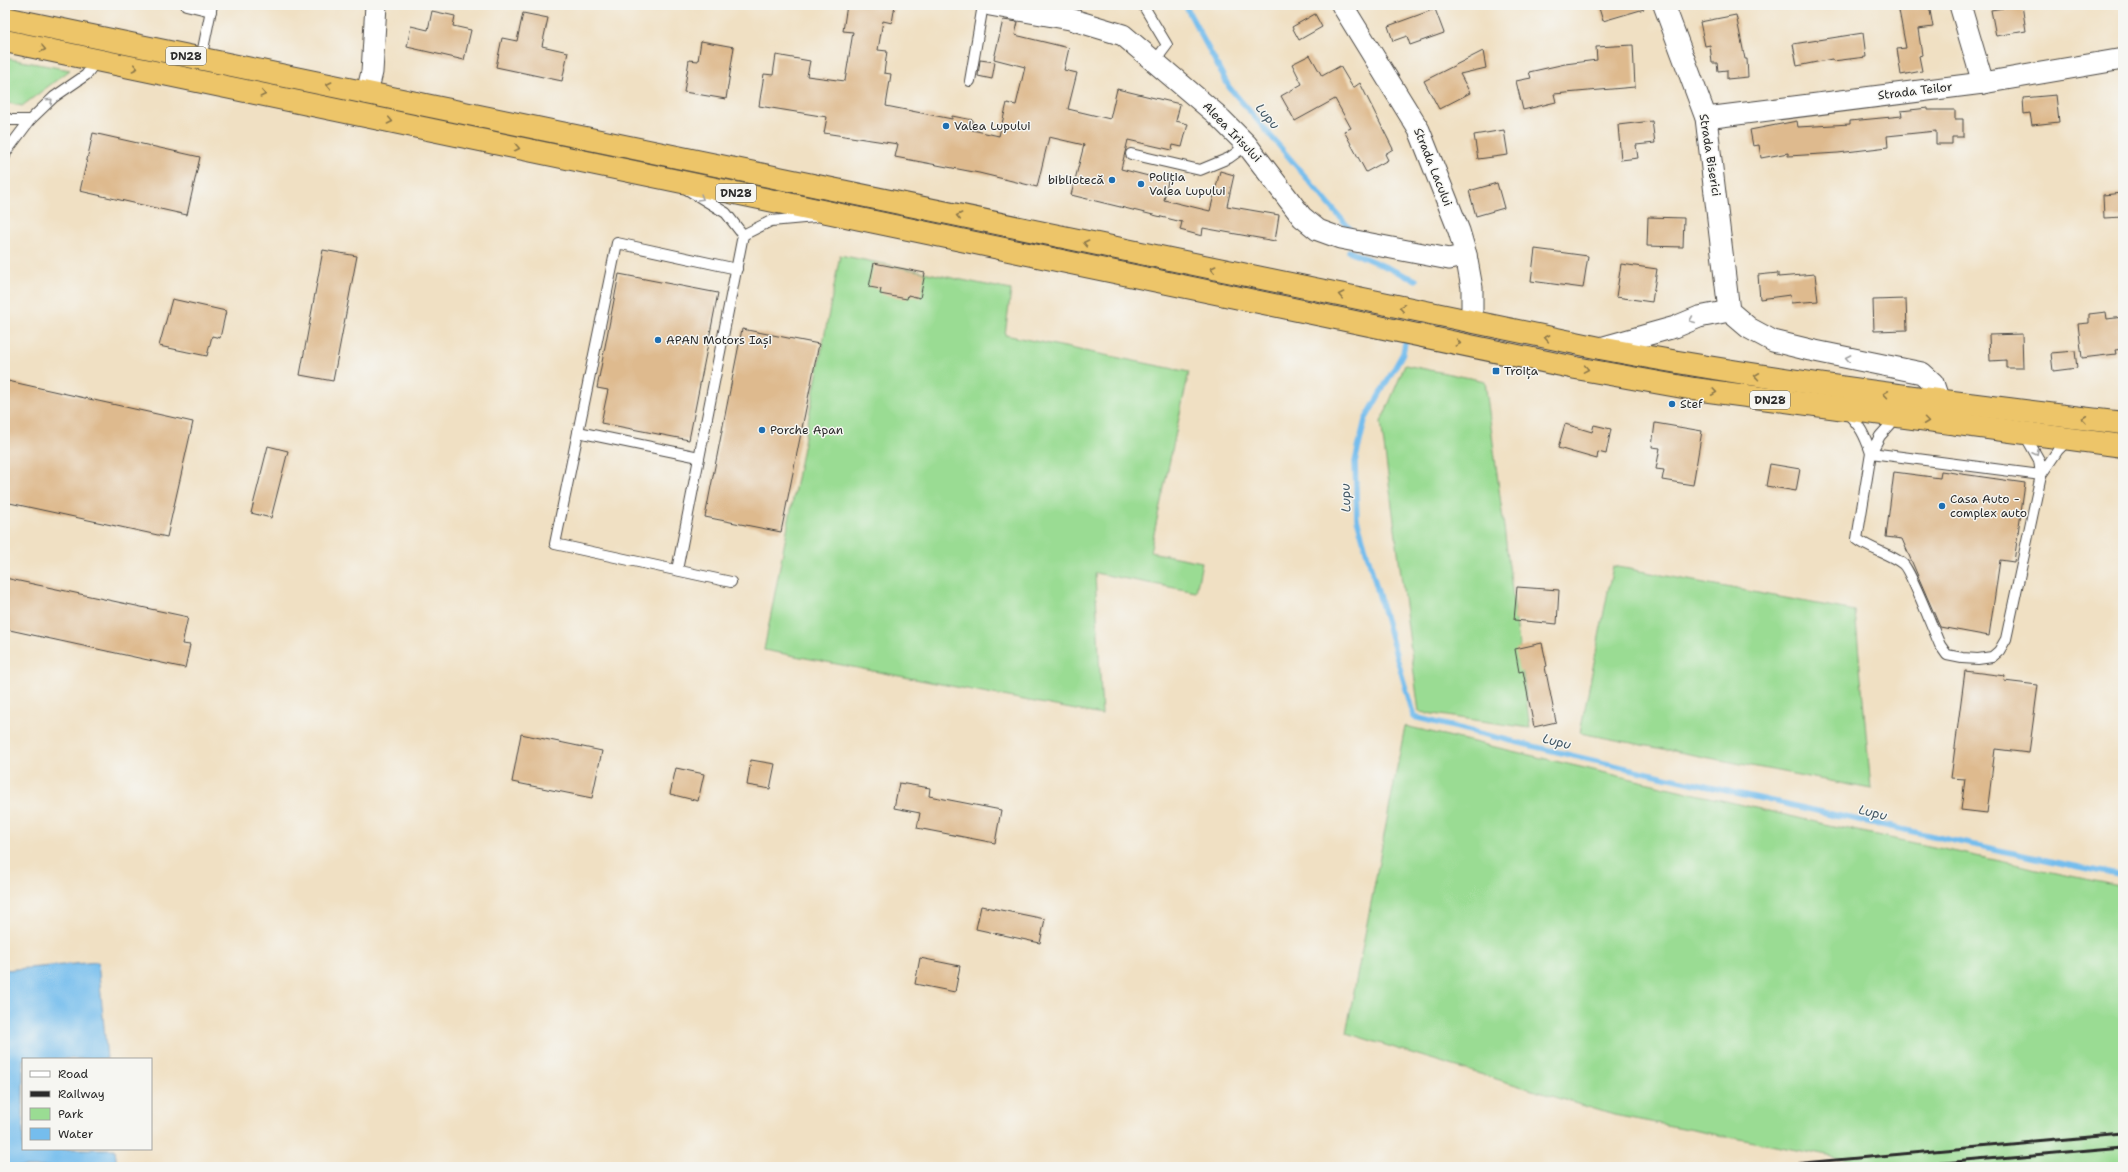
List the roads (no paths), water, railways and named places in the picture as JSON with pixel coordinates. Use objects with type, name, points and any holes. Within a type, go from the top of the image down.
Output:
[{"type":"highway","name":"DN28","points":[[5,18],[1379,303],[1698,367],[1939,401],[2123,423]]},
{"type":"highway","name":"DN28","points":[[5,41],[1420,334],[1568,366],[1694,389],[2123,446]]},
{"type":"street","points":[[367,93],[372,72],[376,5]]},
{"type":"street","name":"Aleea Irisului","points":[[990,5],[1070,19],[1123,35],[1156,61],[1216,114],[1247,146],[1302,217],[1318,230],[1340,238],[1449,258],[1466,255]]},
{"type":"street","name":"Strada Lacului","points":[[1342,5],[1419,130],[1459,231],[1466,255],[1472,288],[1472,322]]},
{"type":"street","name":"Strada Biserici","points":[[1664,5],[1706,118],[1729,311]]},
{"type":"street","points":[[1960,5],[1983,82]]},
{"type":"street","name":"Strada Teilor","points":[[1706,118],[1983,82],[2123,59]]},
{"type":"street","points":[[1600,348],[1675,327],[1699,317],[1729,311],[1749,328],[1773,341],[1922,373],[1933,383],[1939,401]]},
{"type":"lane","points":[[186,5],[212,8],[201,59]]},
{"type":"lane","points":[[970,81],[983,5]]},
{"type":"lane","points":[[1143,5],[1167,44],[1156,61]]},
{"type":"lane","points":[[5,27],[38,33],[77,32]]},
{"type":"lane","points":[[5,152],[30,120],[54,97],[86,75],[97,60]]},
{"type":"lane","points":[[5,117],[10,120],[30,120]]},
{"type":"lane","points":[[1131,154],[1200,170],[1229,158],[1247,146]]},
{"type":"lane","points":[[667,178],[726,213],[743,235],[677,570]]},
{"type":"lane","points":[[743,235],[772,221],[839,214]]},
{"type":"lane","points":[[731,582],[555,544],[617,243],[737,269]]},
{"type":"lane","points":[[1843,410],[1858,423],[1865,434],[1871,453]]},
{"type":"lane","points":[[1897,417],[1880,436],[1871,453],[1857,539],[1865,545],[1887,553],[1904,566],[1940,645],[1947,655],[1962,658],[1992,657],[1999,651],[2006,639],[2041,475],[2039,460],[2024,433]]},
{"type":"lane","points":[[578,432],[699,457]]},
{"type":"lane","points":[[2041,475],[2058,450],[2069,439]]},
{"type":"lane","points":[[1871,453],[2041,475]]},
{"type":"water","points":[[98,962],[107,1058],[22,1058],[22,1150],[115,1150],[117,1167],[5,1167],[5,970]]},
{"type":"waterway","name":"Lupu","points":[[1185,5],[1229,87],[1351,230]]},
{"type":"waterway","name":"Lupu","points":[[1349,251],[1416,280]]},
{"type":"waterway","name":"Lupu","points":[[1406,337],[1403,353],[1365,420],[1355,462],[1357,519],[1414,717],[1591,760],[1768,800],[2123,876]]},
{"type":"railway","points":[[1758,1167],[2123,1134]]},
{"type":"railway","points":[[1898,1167],[2123,1147]]},
{"type":"place","name":"Valea Lupului","points":[[946,126]]},
{"type":"place","name":"bibliotecă","points":[[1112,180]]},
{"type":"place","name":"Poliția Valea Lupului","points":[[1141,184]]},
{"type":"place","name":"APAN Motors Iași","points":[[658,340]]},
{"type":"place","name":"Troița","points":[[1496,371]]},
{"type":"place","name":"Stef","points":[[1672,404]]},
{"type":"place","name":"Porche Apan","points":[[762,430]]},
{"type":"place","name":"Casa Auto - complex auto","points":[[1942,506]]}]
